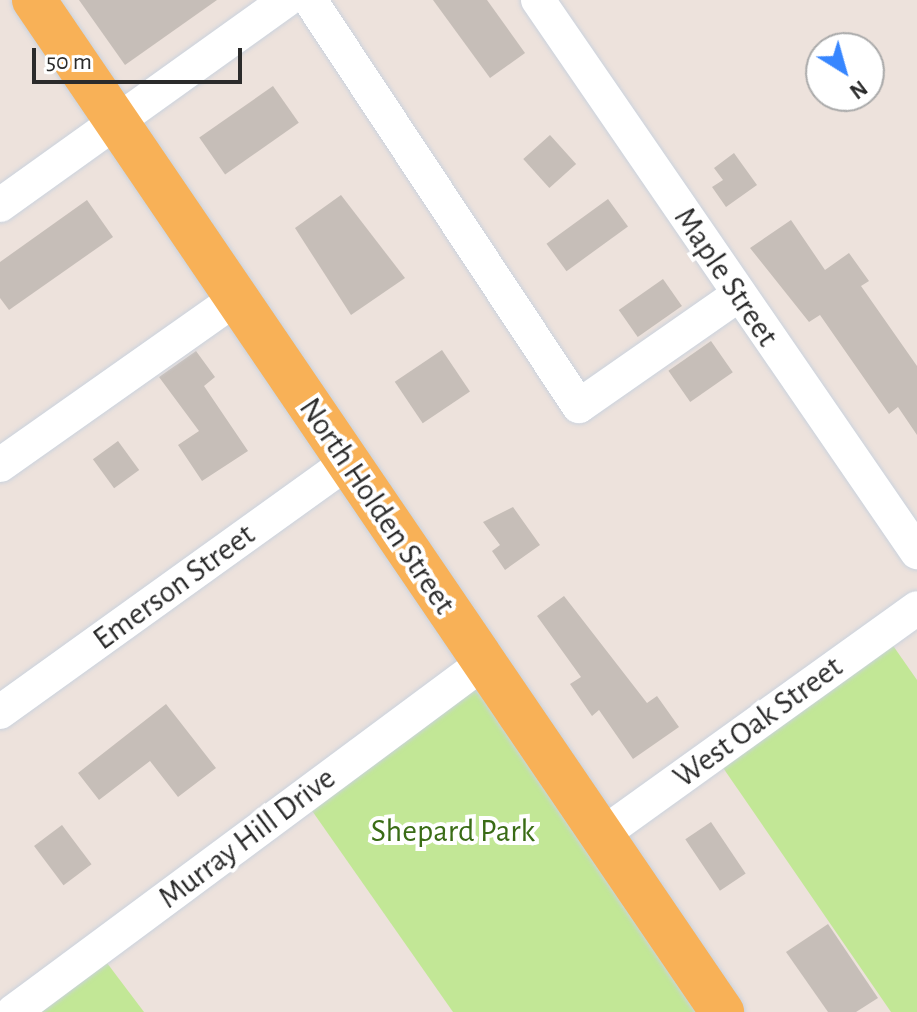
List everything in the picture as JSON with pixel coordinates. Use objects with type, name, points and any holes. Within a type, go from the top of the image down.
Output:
[{"type":"main road","name":"North Holden Street","points":[[34,0],[118,120],[482,664],[722,1012]]},
{"type":"street","points":[[0,205],[286,0]]},
{"type":"street","points":[[310,0],[579,406],[738,295]]},
{"type":"street","name":"Maple Street","points":[[538,0],[917,552]]},
{"type":"street","points":[[0,465],[237,298]]},
{"type":"street","name":"Emerson Street","points":[[0,712],[348,462]]},
{"type":"street","name":"West Oak Street","points":[[600,836],[917,608]]},
{"type":"street","name":"Murray Hill Drive","points":[[13,1012],[482,664]]},
{"type":"green space","points":[[887,637],[917,680],[917,1012],[891,1012],[717,759]]},
{"type":"green space","name":"Shepard Park","points":[[470,688],[480,691],[705,1012],[453,1012],[308,805]]},
{"type":"green space","points":[[104,959],[144,1012],[32,1012]]},
{"type":"building","points":[[79,0],[217,0],[125,65]]},
{"type":"building","points":[[433,0],[487,0],[525,53],[490,78]]},
{"type":"building","points":[[273,86],[299,123],[225,174],[199,138]]},
{"type":"building","points":[[550,135],[576,164],[549,188],[523,159]]},
{"type":"building","points":[[734,153],[757,185],[726,207],[712,187],[723,180],[714,168]]},
{"type":"building","points":[[341,195],[405,278],[351,315],[295,228]]},
{"type":"building","points":[[608,199],[628,227],[566,271],[547,244]]},
{"type":"building","points":[[87,200],[113,237],[9,310],[0,298],[0,262]]},
{"type":"building","points":[[791,220],[825,270],[849,253],[869,281],[861,286],[917,366],[917,435],[898,407],[889,414],[820,315],[809,322],[750,248]]},
{"type":"building","points":[[663,279],[682,306],[638,337],[619,310]]},
{"type":"building","points":[[711,341],[733,372],[690,402],[668,371]]},
{"type":"building","points":[[442,350],[470,391],[423,423],[395,382]]},
{"type":"building","points":[[196,351],[215,377],[204,386],[248,451],[202,481],[178,445],[199,431],[159,377]]},
{"type":"building","points":[[118,441],[139,470],[114,488],[93,459]]},
{"type":"building","points":[[513,507],[540,545],[505,570],[492,551],[500,545],[483,522]]},
{"type":"building","points":[[564,596],[647,703],[657,696],[679,727],[633,759],[599,710],[592,716],[570,684],[581,677],[537,616]]},
{"type":"building","points":[[166,704],[216,768],[178,797],[150,761],[99,800],[78,773]]},
{"type":"building","points":[[711,822],[746,873],[720,891],[685,839]]},
{"type":"building","points":[[62,825],[91,864],[64,885],[34,846]]},
{"type":"building","points":[[828,924],[878,998],[856,1012],[828,1012],[786,952]]}]
